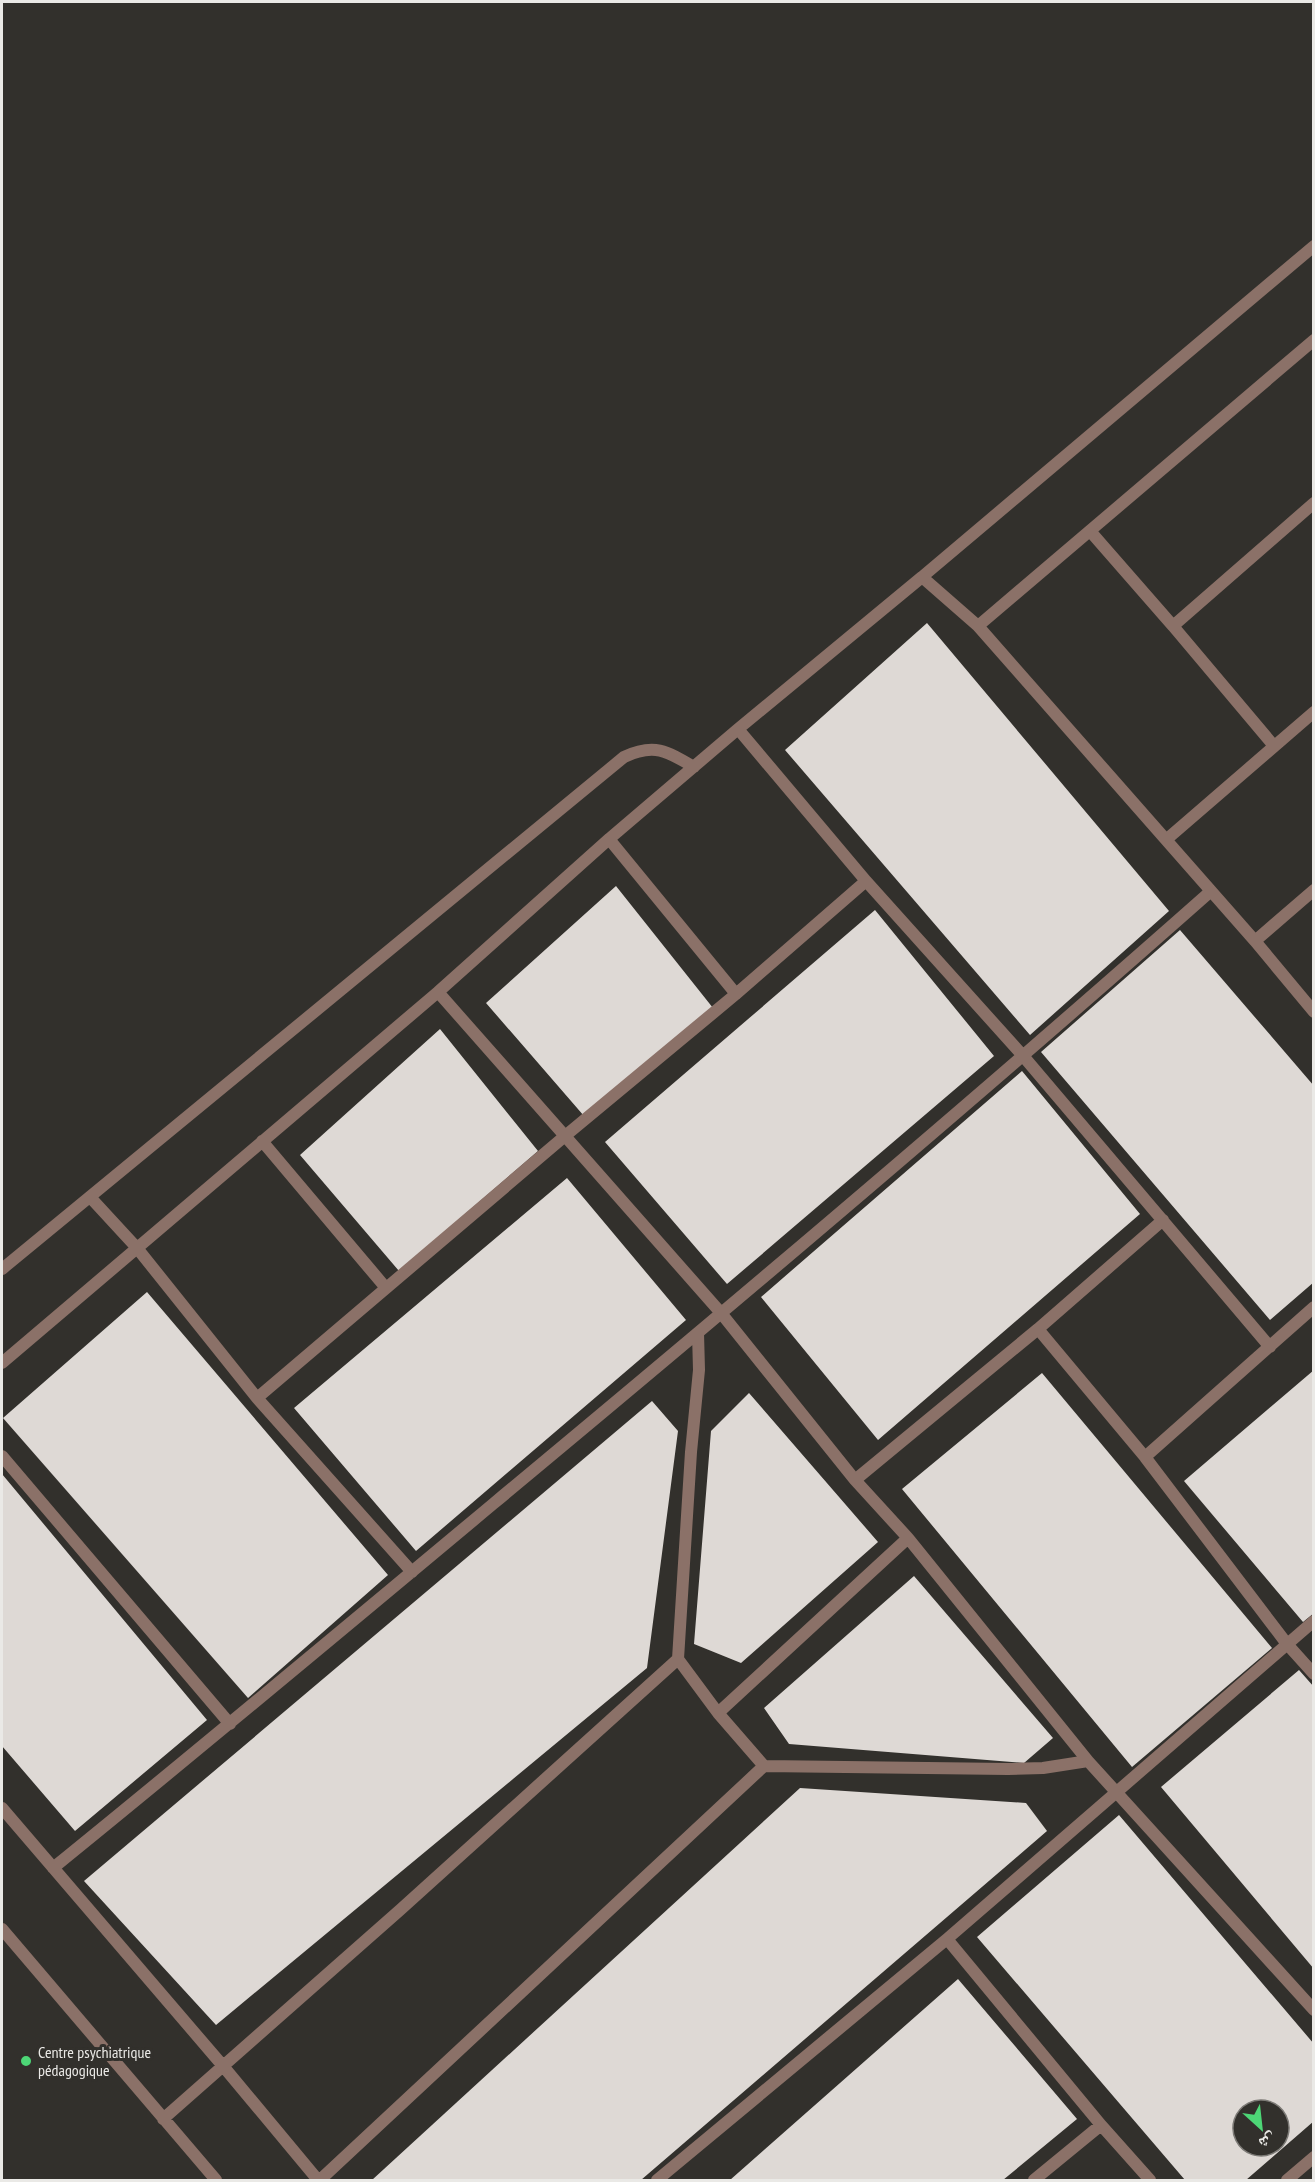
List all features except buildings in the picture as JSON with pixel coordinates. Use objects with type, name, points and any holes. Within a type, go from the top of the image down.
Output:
[{"type":"street","points":[[2,1363],[438,992],[609,839],[738,729],[922,578],[1314,246]]},
{"type":"street","points":[[978,626],[1314,340]]},
{"type":"street","points":[[1173,626],[1314,503]]},
{"type":"street","points":[[1090,531],[1274,746]]},
{"type":"street","points":[[922,578],[978,626],[1167,839],[1314,1012]]},
{"type":"street","points":[[1167,839],[1314,712]]},
{"type":"street","points":[[738,729],[866,881],[1024,1057],[1270,1347]]},
{"type":"street","points":[[2,1269],[624,757],[643,750],[656,749],[667,751],[694,767]]},
{"type":"street","points":[[609,839],[736,994]]},
{"type":"street","points":[[257,1398],[736,994],[866,881]]},
{"type":"street","points":[[1255,941],[1314,890]]},
{"type":"street","points":[[53,1868],[230,1724],[698,1333],[1024,1057],[1211,891]]},
{"type":"street","points":[[438,992],[721,1313],[855,1480],[908,1538],[1088,1761],[1314,2010]]},
{"type":"street","points":[[262,1141],[386,1288]]},
{"type":"street","points":[[90,1197],[136,1248],[257,1398],[412,1572]]},
{"type":"street","points":[[855,1480],[1038,1329],[1163,1220]]},
{"type":"street","points":[[1144,1457],[1314,1307]]},
{"type":"street","points":[[1038,1329],[1144,1457],[1287,1644],[1314,1674]]},
{"type":"street","points":[[698,1333],[699,1370],[691,1452],[678,1659],[718,1713],[764,1766]]},
{"type":"street","points":[[2,1456],[230,1724]]},
{"type":"street","points":[[718,1713],[908,1538]]},
{"type":"street","points":[[657,2181],[947,1939],[1314,1621]]},
{"type":"street","points":[[163,2119],[678,1659]]},
{"type":"street","points":[[2,1808],[319,2181],[764,1766],[1008,1769],[1043,1768],[1088,1761]]},
{"type":"street","points":[[2,1929],[216,2181]]},
{"type":"street","points":[[947,1939],[1150,2181]]},
{"type":"street","points":[[1034,2181],[1101,2125]]},
{"type":"street","points":[[1287,2181],[1314,2157]]},
{"type":"place","name":"Centre psychiatrique pédagogique","points":[[26,2061]]}]
